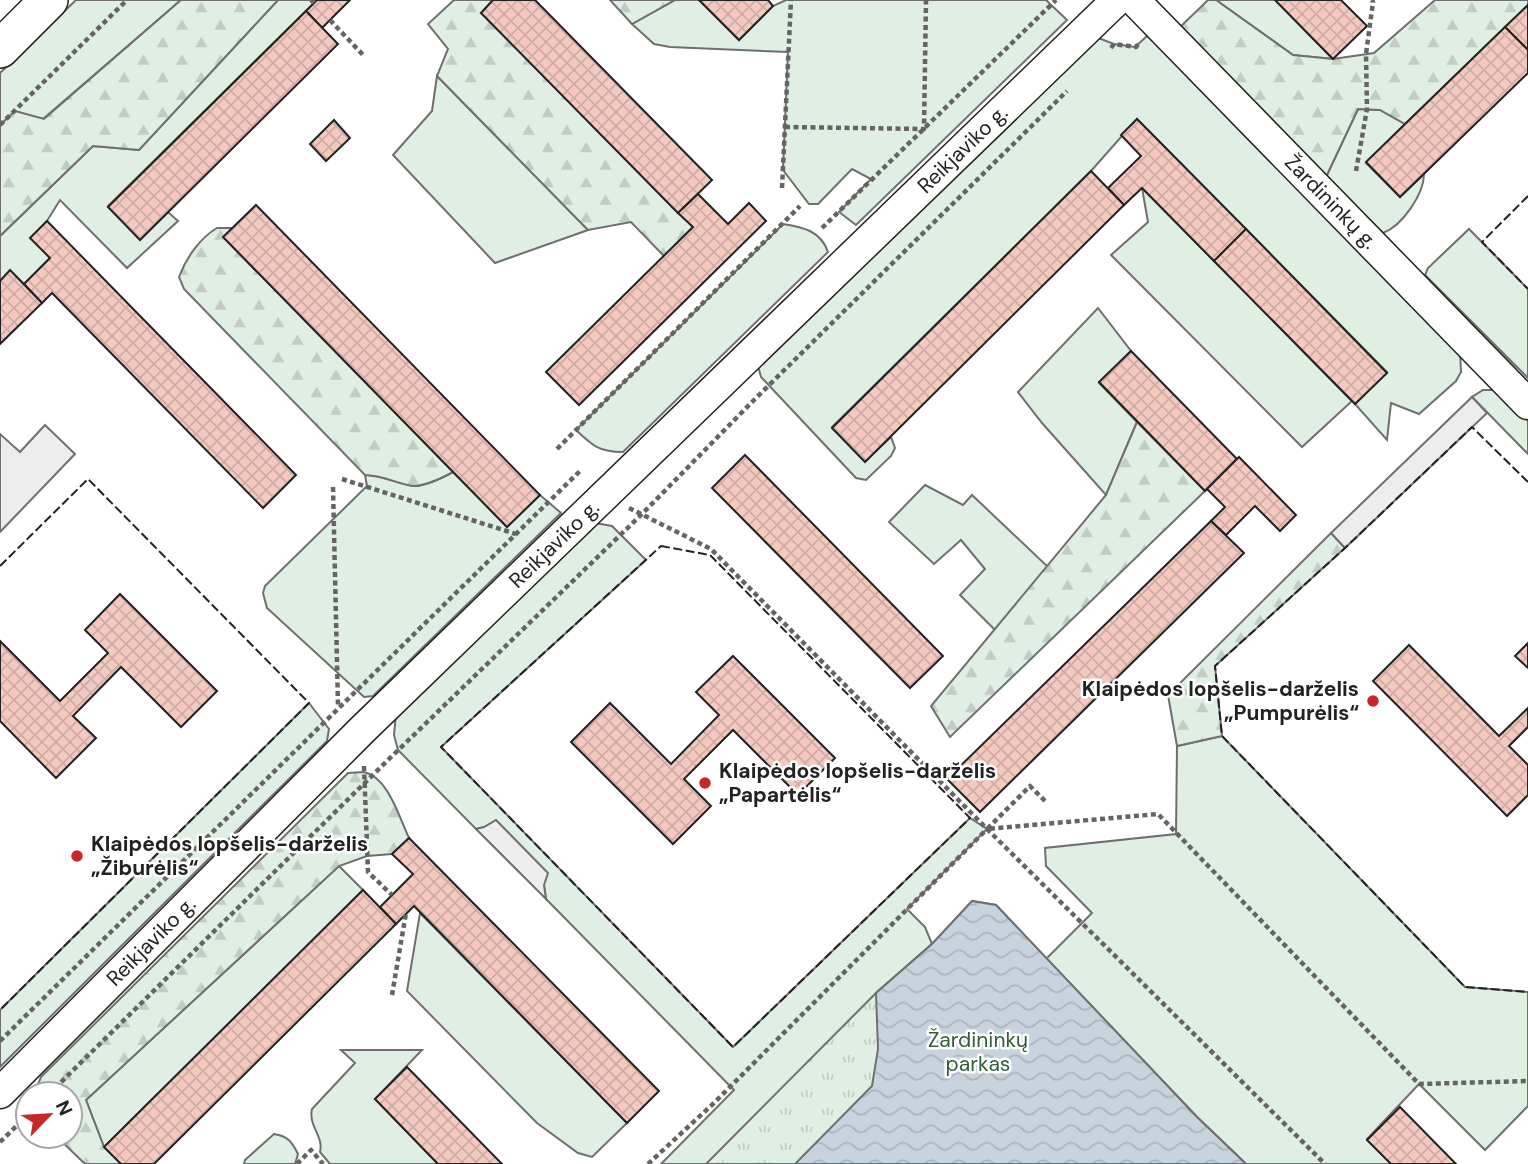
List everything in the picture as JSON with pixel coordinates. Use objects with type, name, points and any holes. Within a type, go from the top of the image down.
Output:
[{"type":"main road","points":[[0,49],[49,0]]},
{"type":"street","name":"Reikjaviko g.","points":[[0,1093],[362,730],[1117,0]]},
{"type":"street","name":"Žardininkų g.","points":[[1134,0],[1528,404]]},
{"type":"path","points":[[0,125],[127,0]]},
{"type":"path","points":[[782,188],[791,0]]},
{"type":"path","points":[[924,128],[926,0]]},
{"type":"path","points":[[822,228],[1056,0]]},
{"type":"path","points":[[1356,171],[1367,109],[1366,54],[1372,0]]},
{"type":"path","points":[[330,20],[365,57]]},
{"type":"path","points":[[1104,54],[1114,44],[1136,47],[1158,24]]},
{"type":"path","points":[[63,1080],[642,514],[1075,83]]},
{"type":"path","points":[[785,127],[924,128]]},
{"type":"path","points":[[557,449],[800,206]]},
{"type":"path","points":[[0,1041],[580,471]]},
{"type":"path","points":[[342,479],[516,534]]},
{"type":"path","points":[[333,487],[338,706]]},
{"type":"path","points":[[603,495],[711,549],[987,829],[1325,1164]]},
{"type":"path","points":[[362,730],[368,872],[391,895]]},
{"type":"path","points":[[648,1164],[715,1103],[1030,786],[1045,801]]},
{"type":"path","points":[[987,829],[1158,814],[1419,1084],[1528,1081]]},
{"type":"path","points":[[392,995],[406,914]]},
{"type":"path","points":[[6,1125],[11,1131]]},
{"type":"path","points":[[0,1142],[14,1128]]},
{"type":"path","points":[[297,1164],[311,1150],[323,1164]]},
{"type":"green space","points":[[76,0],[181,0],[43,119],[15,111],[0,125],[0,73]]},
{"type":"green space","points":[[181,0],[278,0],[139,150],[93,146],[0,236],[0,125],[15,111],[44,119]]},
{"type":"green space","points":[[278,0],[317,0],[108,206],[140,239],[168,212],[178,221],[127,268],[60,200],[47,221],[31,238],[50,258],[24,284],[10,271],[0,281],[0,236],[93,146],[139,150]]},
{"type":"green space","points":[[454,0],[493,0],[481,13],[693,227],[664,256],[631,222],[588,230],[437,76],[448,49],[428,24]]},
{"type":"green space","points":[[610,0],[675,0],[632,24]]},
{"type":"green space","points":[[675,0],[699,0],[739,40],[773,6],[786,0],[1046,0],[1067,20],[856,225],[839,212],[871,179],[852,169],[818,204],[809,204],[783,170],[788,52],[670,47],[654,44],[632,24]]},
{"type":"green space","points":[[1208,0],[1216,0],[1293,55],[1333,59],[1374,53],[1435,0],[1528,0],[1528,5],[1405,124],[1380,110],[1358,109],[1326,177],[1178,29]]},
{"type":"green space","points":[[1216,0],[1275,0],[1333,59],[1293,55]]},
{"type":"green space","points":[[1093,36],[1114,44],[1135,47],[1147,36],[1170,52],[1460,351],[1461,372],[1456,381],[1419,414],[1391,403],[1387,440],[1355,404],[1387,372],[1137,119],[1091,171],[832,427],[865,461],[891,437],[895,448],[891,456],[866,480],[856,478],[761,377],[758,366]]},
{"type":"green space","points":[[437,76],[588,230],[495,263],[393,155],[432,111]]},
{"type":"green space","points":[[1358,109],[1380,110],[1405,124],[1366,163],[1400,197],[1424,174],[1420,191],[1411,208],[1397,224],[1383,233],[1326,177]]},
{"type":"green space","points":[[1142,188],[1352,401],[1302,447],[1111,255],[1148,222]]},
{"type":"green space","points":[[783,224],[816,235],[828,252],[623,452],[597,447],[576,430]]},
{"type":"green space","points":[[217,228],[233,228],[224,238],[453,472],[430,483],[415,486],[365,475],[184,289],[179,277],[186,263],[199,243]]},
{"type":"green space","points":[[1469,229],[1528,289],[1528,378],[1425,275],[1428,268]]},
{"type":"green space","points":[[1098,308],[1131,351],[1099,383],[1137,422],[1106,495],[1018,392]]},
{"type":"green space","points":[[1483,390],[1499,390],[1528,421],[1528,454],[1472,397]]},
{"type":"green space","points":[[1137,422],[1205,491],[950,737],[931,706],[1106,495]]},
{"type":"green space","points":[[453,472],[507,527],[540,495],[561,513],[373,696],[364,697],[267,608],[263,593],[265,586],[367,486],[365,475],[415,486],[430,483]]},
{"type":"green space","points":[[925,485],[963,505],[972,495],[1048,567],[995,630],[960,595],[985,569],[961,540],[934,564],[889,522]]},
{"type":"green space","points":[[595,523],[612,526],[646,560],[441,747],[733,1047],[970,818],[987,829],[907,909],[925,927],[932,944],[876,993],[795,1164],[661,1164],[734,1090],[546,899],[544,885],[484,827],[476,829],[398,750],[394,735],[396,714]]},
{"type":"green space","points":[[1331,533],[1345,548],[1215,666],[1222,736],[1177,746],[1168,695]]},
{"type":"green space","points":[[309,703],[329,729],[327,741],[0,1067],[0,1010]]},
{"type":"green space","points":[[1222,736],[1465,987],[1528,992],[1528,1106],[1485,1150],[1419,1084],[1367,1139],[1391,1164],[1246,1164],[1197,1117],[1046,959],[1092,913],[1046,866],[1045,848],[1176,834],[1177,746]]},
{"type":"green space","points":[[364,772],[380,781],[397,809],[409,838],[392,854],[367,856],[339,866],[86,1100],[104,1147],[121,1164],[85,1164],[70,1150],[84,1150],[84,1080],[40,1080],[41,1077],[348,773]]},
{"type":"green space","points":[[339,866],[363,890],[104,1147],[86,1100]]},
{"type":"green space","name":"Žardininkų parkas","points":[[972,901],[996,905],[1197,1117],[1246,1164],[706,1164],[876,993],[932,944]]},
{"type":"green space","points":[[420,913],[627,1123],[592,1157],[578,1153],[537,1123],[407,991]]},
{"type":"green space","points":[[341,1050],[422,1050],[375,1099],[438,1164],[330,1164],[320,1152],[320,1141],[311,1115],[312,1109],[355,1063]]},
{"type":"green space","points":[[274,1134],[286,1138],[294,1146],[298,1154],[295,1164],[244,1164],[245,1160]]},
{"type":"shaded area","points":[[1472,397],[1487,413],[1345,548],[1331,533]]},
{"type":"shaded area","points":[[45,425],[75,454],[0,532],[0,434],[20,452]]},
{"type":"shaded area","points":[[496,820],[548,873],[544,885],[546,899],[476,829]]},
{"type":"water","name":"Žardininkų parkas","points":[[972,901],[996,905],[1197,1117],[1246,1164],[795,1164],[872,1086],[878,1049],[876,993],[932,944]]},
{"type":"building","points":[[317,0],[350,0],[322,28],[306,11]]},
{"type":"building","points":[[493,0],[535,0],[712,180],[678,213],[481,13]]},
{"type":"building","points":[[699,0],[768,0],[773,6],[739,40]]},
{"type":"building","points":[[1275,0],[1341,0],[1367,26],[1333,59]]},
{"type":"building","points":[[1528,5],[1528,50],[1505,27]]},
{"type":"building","points":[[306,11],[338,44],[140,240],[108,207]]},
{"type":"building","points":[[1505,27],[1528,50],[1528,73],[1400,197],[1366,162]]},
{"type":"building","points":[[1137,119],[1246,229],[1214,261],[1142,188],[1124,205],[1108,188],[1141,156],[1121,135]]},
{"type":"building","points":[[334,120],[350,138],[326,161],[310,144]]},
{"type":"building","points":[[1091,171],[1124,205],[865,462],[832,428]]},
{"type":"building","points":[[698,194],[728,224],[749,203],[766,221],[579,405],[546,372],[693,227],[678,213]]},
{"type":"building","points":[[256,205],[540,495],[507,527],[223,237]]},
{"type":"building","points":[[47,221],[296,475],[263,508],[52,293],[42,303],[24,284],[50,258],[30,238]]},
{"type":"building","points":[[1246,229],[1387,373],[1355,404],[1214,261]]},
{"type":"building","points":[[10,270],[42,303],[0,344],[0,281]]},
{"type":"building","points":[[1131,351],[1237,459],[1205,491],[1099,382]]},
{"type":"building","points":[[745,455],[943,656],[910,688],[712,488]]},
{"type":"building","points":[[1239,457],[1296,515],[1280,531],[1255,506],[1226,535],[1211,521],[1225,507],[1207,489]]},
{"type":"building","points":[[1211,521],[1244,553],[980,812],[947,779]]},
{"type":"building","points":[[120,594],[217,691],[181,727],[121,667],[73,716],[96,738],[56,778],[0,721],[0,641],[60,701],[108,653],[85,630]]},
{"type":"building","points":[[1528,643],[1528,668],[1515,656]]},
{"type":"building","points":[[1409,645],[1499,736],[1528,708],[1528,727],[1509,746],[1528,765],[1528,795],[1507,816],[1373,681]]},
{"type":"building","points":[[733,656],[835,758],[798,795],[733,730],[684,779],[711,806],[673,844],[571,742],[610,703],[671,764],[719,715],[696,692]]},
{"type":"building","points":[[409,838],[659,1091],[627,1123],[414,906],[396,924],[380,907],[413,874],[392,854]]},
{"type":"building","points":[[363,890],[396,924],[154,1164],[121,1164],[104,1147]]},
{"type":"building","points":[[407,1067],[502,1164],[438,1164],[375,1099]]},
{"type":"building","points":[[1400,1107],[1456,1164],[1391,1164],[1367,1140]]},
{"type":"fence","points":[[1528,196],[1482,242],[1528,289]]},
{"type":"fence","points":[[1528,482],[1472,427],[1345,548],[1215,666],[1222,736],[1465,987],[1528,992]]},
{"type":"fence","points":[[0,566],[88,479],[309,703],[0,1010]]},
{"type":"fence","points":[[661,546],[710,555],[970,818],[733,1047],[441,747],[661,546]]},
{"type":"place","name":"Klaipėdos lopšelis-darželis „Pumpurėlis“","points":[[1373,701]]},
{"type":"place","name":"Klaipėdos lopšelis-darželis „Papartėlis“","points":[[705,783]]},
{"type":"place","name":"Klaipėdos lopšelis-darželis „Žiburėlis“","points":[[77,856]]}]
